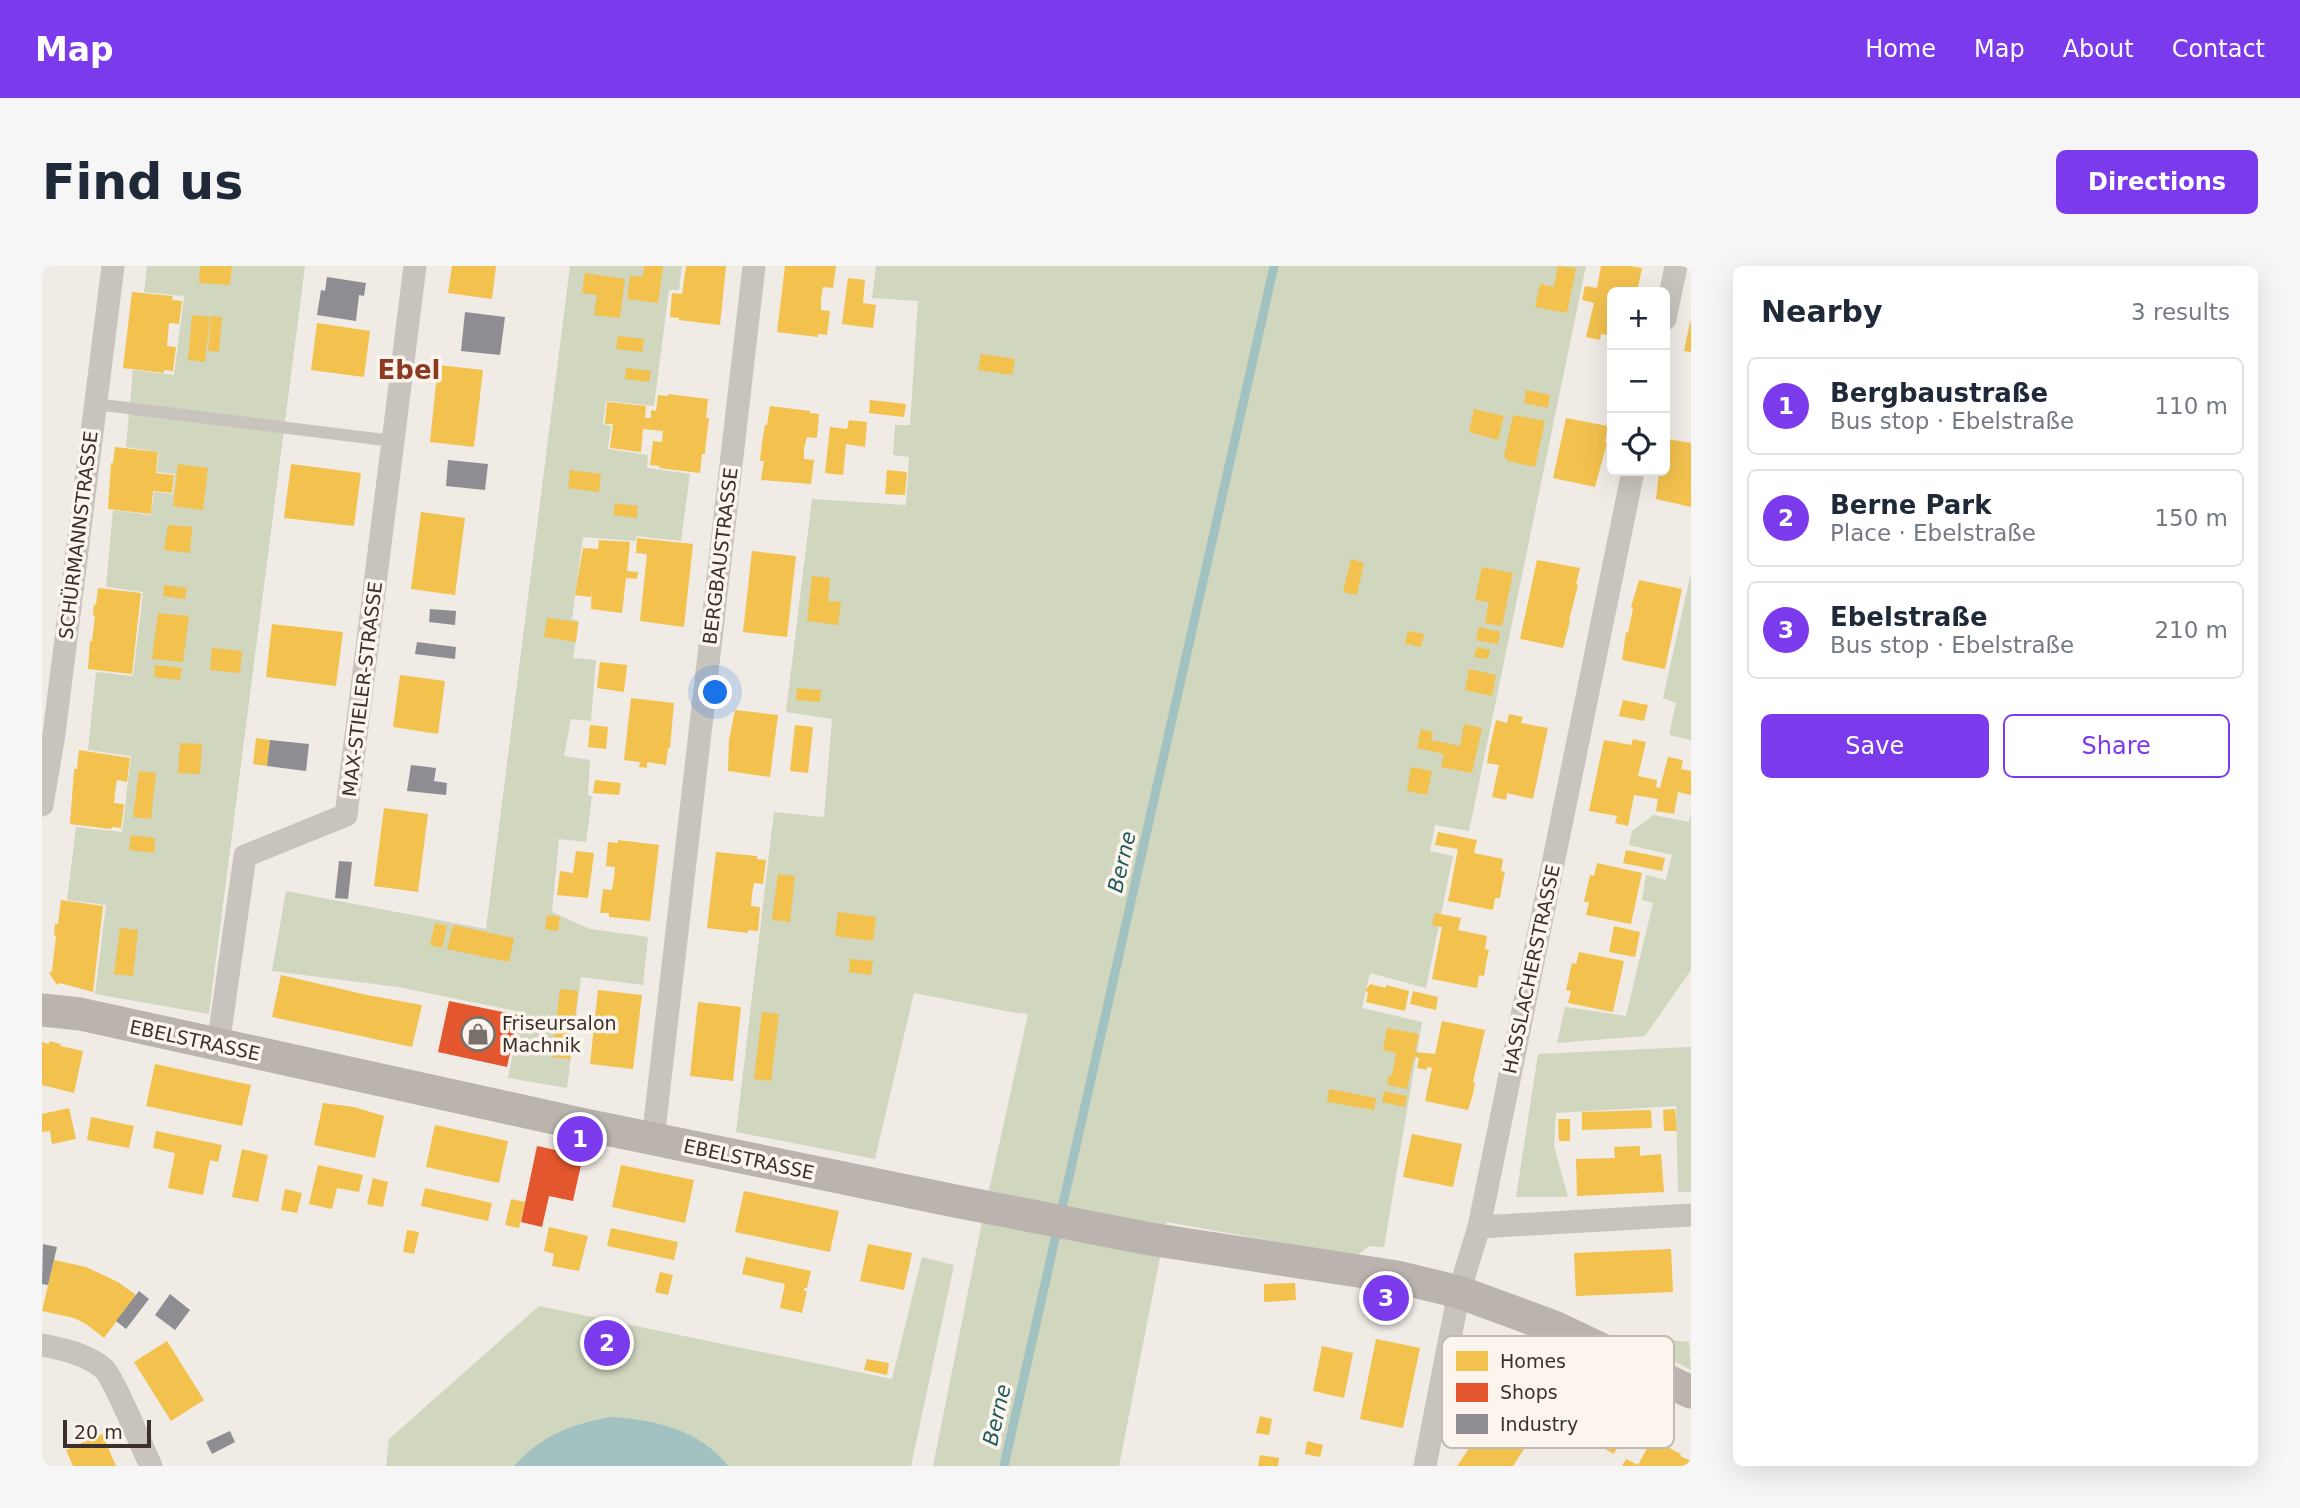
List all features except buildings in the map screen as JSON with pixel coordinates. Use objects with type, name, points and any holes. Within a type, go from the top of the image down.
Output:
[{"type":"street","name":"SCHÜRMANNSTRASSE","points":[[42,805],[54,734],[113,266]]},
{"type":"street","name":"MAX-STIELER-STRASSE","points":[[218,1046],[245,856],[346,815],[415,266]]},
{"type":"street","name":"BERGBAUSTRASSE","points":[[653,1139],[754,266]]},
{"type":"street","points":[[1670,295],[1676,266]]},
{"type":"street","name":"HASSLACHERSTRASSE","points":[[1450,1336],[1459,1292],[1479,1227],[1632,476]]},
{"type":"street","name":"EBELSTRASSE","points":[[42,1010],[80,1014],[653,1139],[1131,1236],[1397,1277],[1459,1292],[1573,1336]]},
{"type":"street","points":[[1479,1227],[1691,1215]]},
{"type":"street","points":[[42,1345],[66,1349],[105,1369],[151,1466]]},
{"type":"street","name":"HASSLACHERSTRASSE","points":[[1424,1466],[1442,1377]]},
{"type":"street","name":"EBELSTRASSE","points":[[1674,1384],[1691,1392]]},
{"type":"lane","points":[[95,404],[393,441]]},
{"type":"green space","points":[[147,266],[305,266],[209,1014],[95,994],[106,905],[67,900],[76,827],[122,832],[131,756],[88,750],[96,672],[133,676],[143,592],[106,587],[113,510],[151,515],[154,492],[173,494],[175,474],[157,472],[159,452],[126,447],[133,370],[174,375],[184,296],[144,292]]},
{"type":"green space","points":[[570,266],[682,266],[679,290],[669,290],[654,406],[606,401],[603,424],[611,426],[608,449],[648,455],[647,468],[690,474],[681,541],[637,536],[635,541],[583,537],[572,619],[579,621],[573,658],[596,660],[591,721],[571,719],[564,756],[590,760],[588,795],[592,796],[586,842],[559,839],[552,912],[590,929],[648,937],[643,985],[581,977],[567,1088],[508,1078],[521,1012],[398,987],[272,971],[286,891],[486,929]]},
{"type":"green space","points":[[876,266],[1586,266],[1469,831],[1435,825],[1430,851],[1453,856],[1426,988],[1370,973],[1362,1008],[1422,1022],[1384,1247],[1369,1246],[1356,1256],[1167,1222],[1119,1466],[933,1466],[983,1217],[1028,1014],[914,993],[875,1159],[736,1132],[774,812],[824,817],[832,719],[786,712],[812,499],[906,505],[909,457],[893,455],[895,425],[910,425],[918,301],[872,298]]},
{"type":"green space","points":[[1691,573],[1691,740],[1669,735],[1676,703],[1663,698]]},
{"type":"green space","points":[[1691,811],[1691,970],[1645,1036],[1557,1043],[1565,1007],[1626,1016],[1653,903],[1642,900],[1646,875],[1666,880],[1672,855],[1629,845],[1632,831],[1654,815],[1689,822]]},
{"type":"green space","points":[[1691,1047],[1691,1192],[1678,1192],[1676,1106],[1556,1113],[1554,1146],[1568,1197],[1516,1197],[1538,1054]]},
{"type":"green space","points":[[922,1257],[954,1265],[911,1466],[386,1466],[389,1439],[539,1306],[892,1379]]},
{"type":"green space","points":[[1674,1341],[1689,1342],[1691,1370],[1674,1361]]},
{"type":"water","points":[[610,1417],[643,1420],[690,1435],[704,1443],[728,1466],[514,1466],[546,1439],[582,1424]]},
{"type":"waterway","name":"Berne","points":[[1004,1466],[1274,266]]},
{"type":"place","name":"Friseursalon Machnik","points":[[478,1034]]},
{"type":"place","name":"Bergbaustraße","points":[[580,1139]]},
{"type":"place","name":"Ebelstraße","points":[[1386,1298]]},
{"type":"place","name":"Berne Park","points":[[607,1343]]},
{"type":"district","name":"Ebel","points":[[409,370]]}]
